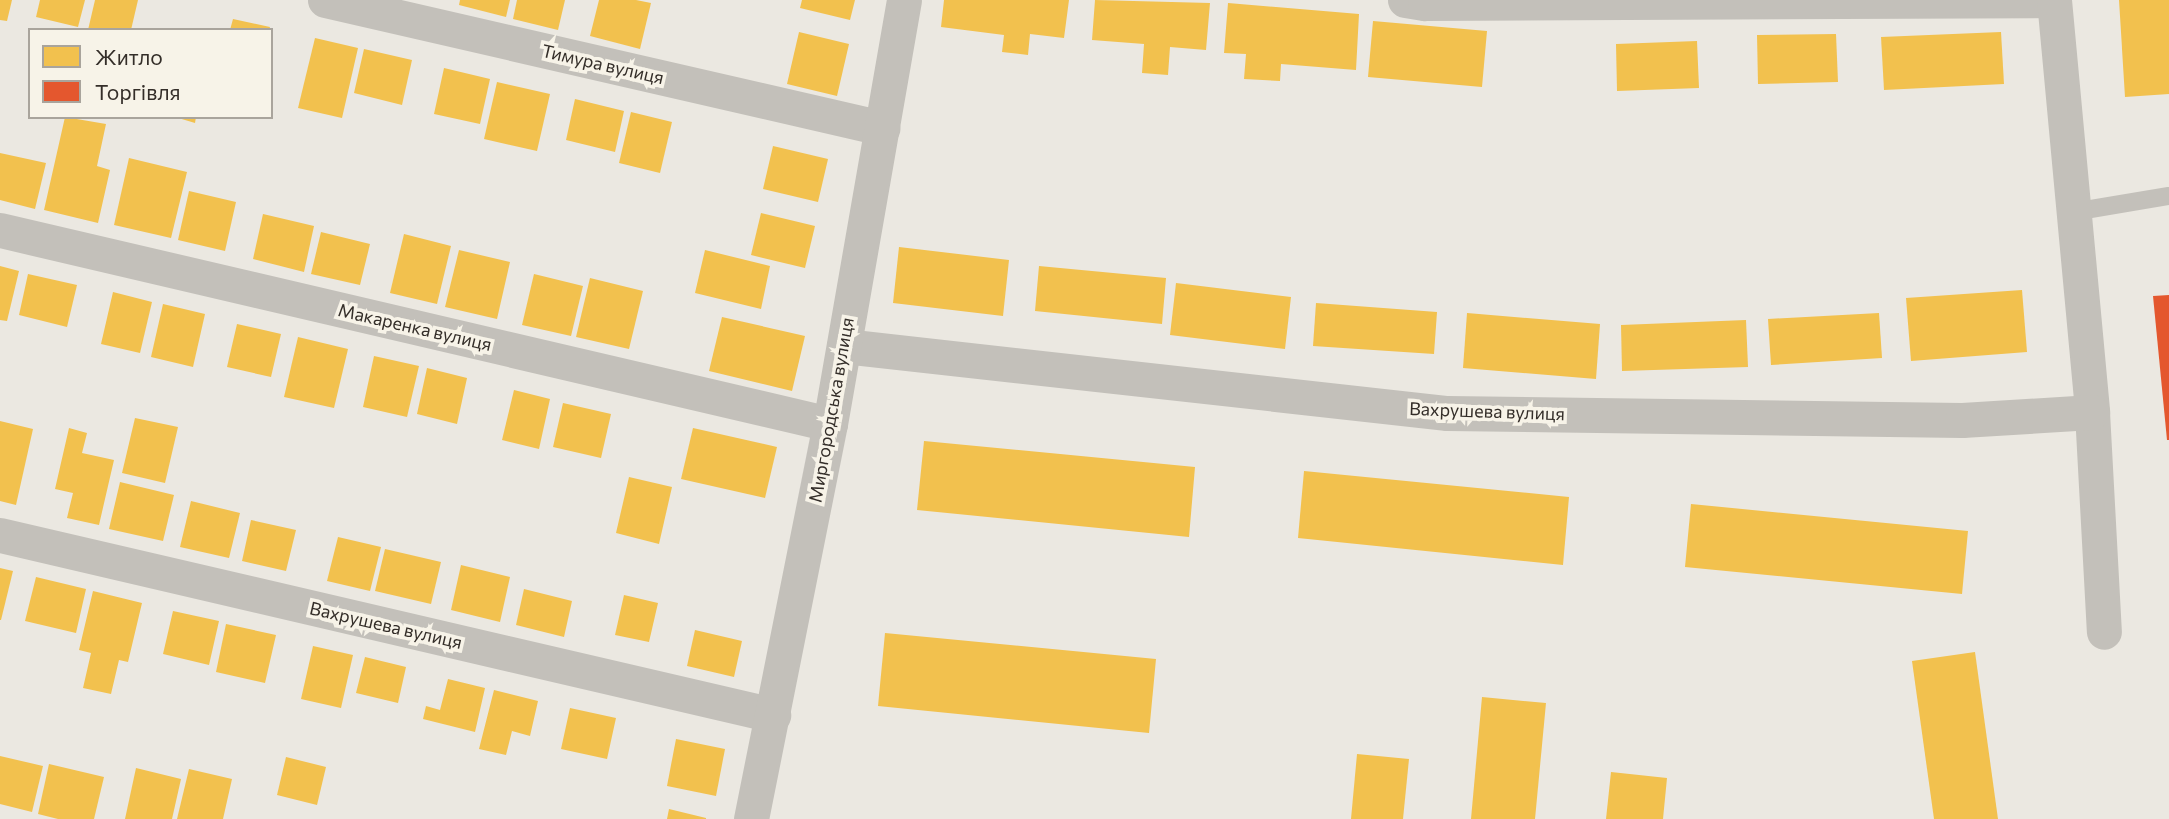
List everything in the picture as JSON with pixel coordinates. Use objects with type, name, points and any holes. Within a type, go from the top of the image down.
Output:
[{"type":"street","name":"Тимура вулиця","points":[[325,0],[882,128]]},
{"type":"street","name":"Миргородська вулиця","points":[[751,819],[830,425],[904,0]]},
{"type":"street","points":[[1405,0],[1425,3],[2054,0],[2092,412],[2104,632]]},
{"type":"street","name":"Макаренка вулиця","points":[[0,230],[830,425]]},
{"type":"street","name":"Вахрушева вулиця","points":[[844,346],[1447,413],[1962,420],[2092,412]]},
{"type":"street","name":"Вахрушева вулиця","points":[[0,535],[772,715]]},
{"type":"lane","points":[[2073,212],[2169,196]]},
{"type":"building: Житло","points":[[0,0],[12,0],[7,21],[0,20]]},
{"type":"building: Житло","points":[[40,0],[85,0],[78,27],[36,17]]},
{"type":"building: Житло","points":[[95,0],[138,0],[131,28],[88,28]]},
{"type":"building: Житло","points":[[460,0],[510,0],[506,17],[459,5]]},
{"type":"building: Житло","points":[[517,0],[565,0],[558,30],[513,19]]},
{"type":"building: Житло","points":[[599,0],[636,0],[651,3],[640,49],[590,36]]},
{"type":"building: Житло","points":[[802,0],[855,0],[850,20],[800,8]]},
{"type":"building: Житло","points":[[944,0],[1069,0],[1064,38],[1030,34],[1028,55],[1002,52],[1004,35],[941,27]]},
{"type":"building: Житло","points":[[1095,0],[1210,3],[1206,50],[1170,47],[1168,75],[1142,73],[1144,44],[1092,40]]},
{"type":"building: Житло","points":[[2119,0],[2169,0],[2169,94],[2125,97]]},
{"type":"building: Житло","points":[[1228,3],[1359,14],[1356,70],[1281,64],[1280,81],[1244,79],[1246,54],[1224,53]]},
{"type":"building: Житло","points":[[233,19],[270,27],[270,28],[231,28]]},
{"type":"building: Житло","points":[[1373,21],[1487,31],[1482,87],[1368,77]]},
{"type":"building: Житло","points":[[799,32],[849,44],[837,96],[787,84]]},
{"type":"building: Житло","points":[[2001,32],[2004,84],[1884,90],[1881,37]]},
{"type":"building: Житло","points":[[1836,34],[1838,82],[1758,84],[1757,35]]},
{"type":"building: Житло","points":[[315,38],[358,48],[342,118],[298,108]]},
{"type":"building: Житло","points":[[1697,41],[1699,88],[1617,91],[1616,44]]},
{"type":"building: Житло","points":[[364,49],[412,60],[402,105],[354,93]]},
{"type":"building: Житло","points":[[444,68],[490,79],[480,124],[434,114]]},
{"type":"building: Житло","points":[[497,82],[550,94],[537,151],[484,139]]},
{"type":"building: Житло","points":[[575,99],[624,111],[615,152],[566,140]]},
{"type":"building: Житло","points":[[631,112],[672,122],[660,173],[619,163]]},
{"type":"building: Житло","points":[[65,119],[106,124],[97,166],[110,170],[98,223],[44,210]]},
{"type":"building: Житло","points":[[773,146],[828,159],[818,202],[763,189]]},
{"type":"building: Житло","points":[[0,153],[46,163],[35,209],[0,200]]},
{"type":"building: Житло","points":[[129,158],[187,172],[171,238],[114,225]]},
{"type":"building: Житло","points":[[189,191],[236,202],[225,251],[178,240]]},
{"type":"building: Житло","points":[[761,213],[815,226],[805,268],[751,255]]},
{"type":"building: Житло","points":[[263,214],[314,226],[304,272],[253,259]]},
{"type":"building: Житло","points":[[321,232],[370,244],[360,285],[311,274]]},
{"type":"building: Житло","points":[[404,234],[451,246],[437,304],[390,293]]},
{"type":"building: Житло","points":[[899,247],[1009,260],[1003,316],[893,303]]},
{"type":"building: Житло","points":[[459,250],[510,262],[497,319],[445,307]]},
{"type":"building: Житло","points":[[705,250],[770,266],[761,309],[695,293]]},
{"type":"building: Житло","points":[[0,266],[19,271],[7,321],[0,320]]},
{"type":"building: Житло","points":[[1039,266],[1166,278],[1162,324],[1035,311]]},
{"type":"building: Житло","points":[[28,274],[77,285],[67,327],[19,315]]},
{"type":"building: Житло","points":[[534,274],[583,286],[571,336],[522,325]]},
{"type":"building: Житло","points":[[590,278],[643,291],[629,349],[576,337]]},
{"type":"building: Житло","points":[[1176,283],[1291,297],[1285,349],[1170,335]]},
{"type":"building: Житло","points":[[2022,290],[2027,352],[1911,361],[1906,298]]},
{"type":"building: Житло","points":[[113,292],[152,302],[140,353],[101,344]]},
{"type":"building: Житло","points":[[1316,303],[1437,312],[1434,354],[1313,346]]},
{"type":"building: Житло","points":[[163,304],[205,314],[193,367],[151,357]]},
{"type":"building: Житло","points":[[1467,313],[1600,324],[1596,379],[1463,368]]},
{"type":"building: Житло","points":[[1879,313],[1882,358],[1771,365],[1768,319]]},
{"type":"building: Житло","points":[[722,317],[805,336],[792,391],[709,371]]},
{"type":"building: Житло","points":[[1746,320],[1748,367],[1622,371],[1621,325]]},
{"type":"building: Житло","points":[[237,324],[281,334],[271,377],[227,367]]},
{"type":"building: Житло","points":[[298,337],[348,349],[334,408],[284,397]]},
{"type":"building: Житло","points":[[374,356],[419,366],[407,417],[363,407]]},
{"type":"building: Житло","points":[[427,368],[467,378],[457,424],[417,414]]},
{"type":"building: Житло","points":[[514,390],[550,399],[539,449],[502,440]]},
{"type":"building: Житло","points":[[563,403],[611,414],[601,458],[553,447]]},
{"type":"building: Житло","points":[[135,418],[178,427],[165,483],[122,473]]},
{"type":"building: Житло","points":[[0,421],[33,429],[16,505],[0,501]]},
{"type":"building: Житло","points":[[69,428],[87,433],[82,453],[114,460],[99,525],[67,518],[73,493],[55,489]]},
{"type":"building: Житло","points":[[693,428],[777,447],[765,498],[681,479]]},
{"type":"building: Житло","points":[[924,441],[1195,467],[1189,537],[917,510]]},
{"type":"building: Житло","points":[[1304,471],[1569,497],[1563,565],[1298,538]]},
{"type":"building: Житло","points":[[629,477],[672,487],[659,544],[616,533]]},
{"type":"building: Житло","points":[[120,482],[174,495],[163,541],[109,529]]},
{"type":"building: Житло","points":[[191,501],[240,513],[229,558],[180,547]]},
{"type":"building: Житло","points":[[1691,504],[1968,531],[1962,594],[1685,567]]},
{"type":"building: Житло","points":[[251,520],[296,530],[286,571],[242,561]]},
{"type":"building: Житло","points":[[338,537],[381,547],[370,591],[327,581]]},
{"type":"building: Житло","points":[[385,549],[441,562],[431,604],[375,591]]},
{"type":"building: Житло","points":[[461,565],[510,577],[500,622],[451,610]]},
{"type":"building: Житло","points":[[0,568],[13,571],[1,620],[0,620]]},
{"type":"building: Житло","points":[[36,577],[86,589],[76,633],[25,621]]},
{"type":"building: Житло","points":[[524,589],[572,601],[564,637],[516,625]]},
{"type":"building: Житло","points":[[93,591],[142,603],[128,662],[119,660],[111,694],[83,688],[91,653],[79,650]]},
{"type":"building: Житло","points":[[624,595],[658,603],[649,642],[615,635]]},
{"type":"building: Житло","points":[[173,611],[219,621],[209,665],[163,654]]},
{"type":"building: Житло","points":[[226,624],[276,635],[265,683],[216,672]]},
{"type":"building: Житло","points":[[695,630],[742,641],[734,677],[687,666]]},
{"type":"building: Житло","points":[[885,633],[1156,659],[1149,733],[878,706]]},
{"type":"building: Житло","points":[[313,646],[353,655],[341,708],[301,699]]},
{"type":"building: Житло","points":[[1975,652],[1998,819],[1934,819],[1912,661]]},
{"type":"building: Житло","points":[[365,657],[406,667],[398,703],[356,693]]},
{"type":"building: Житло","points":[[448,679],[485,688],[475,732],[423,719],[426,706],[440,710]]},
{"type":"building: Житло","points":[[494,690],[538,701],[530,736],[512,731],[506,755],[479,749]]},
{"type":"building: Житло","points":[[1482,697],[1546,703],[1535,819],[1471,819]]},
{"type":"building: Житло","points":[[570,708],[616,718],[607,759],[561,749]]},
{"type":"building: Житло","points":[[676,739],[725,749],[716,796],[667,786]]},
{"type":"building: Житло","points":[[1357,754],[1409,759],[1403,819],[1351,819]]},
{"type":"building: Житло","points":[[0,756],[43,766],[32,812],[0,804]]},
{"type":"building: Житло","points":[[286,757],[326,767],[317,805],[277,795]]},
{"type":"building: Житло","points":[[49,764],[104,777],[94,819],[58,819],[38,814]]},
{"type":"building: Житло","points":[[136,768],[181,779],[172,819],[125,819]]},
{"type":"building: Житло","points":[[189,769],[232,779],[223,819],[177,819]]},
{"type":"building: Житло","points":[[1611,772],[1667,778],[1663,819],[1606,819]]},
{"type":"building: Житло","points":[[669,809],[706,818],[706,819],[667,819]]},
{"type":"building: Торгівля","points":[[2169,295],[2169,440],[2167,440],[2153,296]]}]
